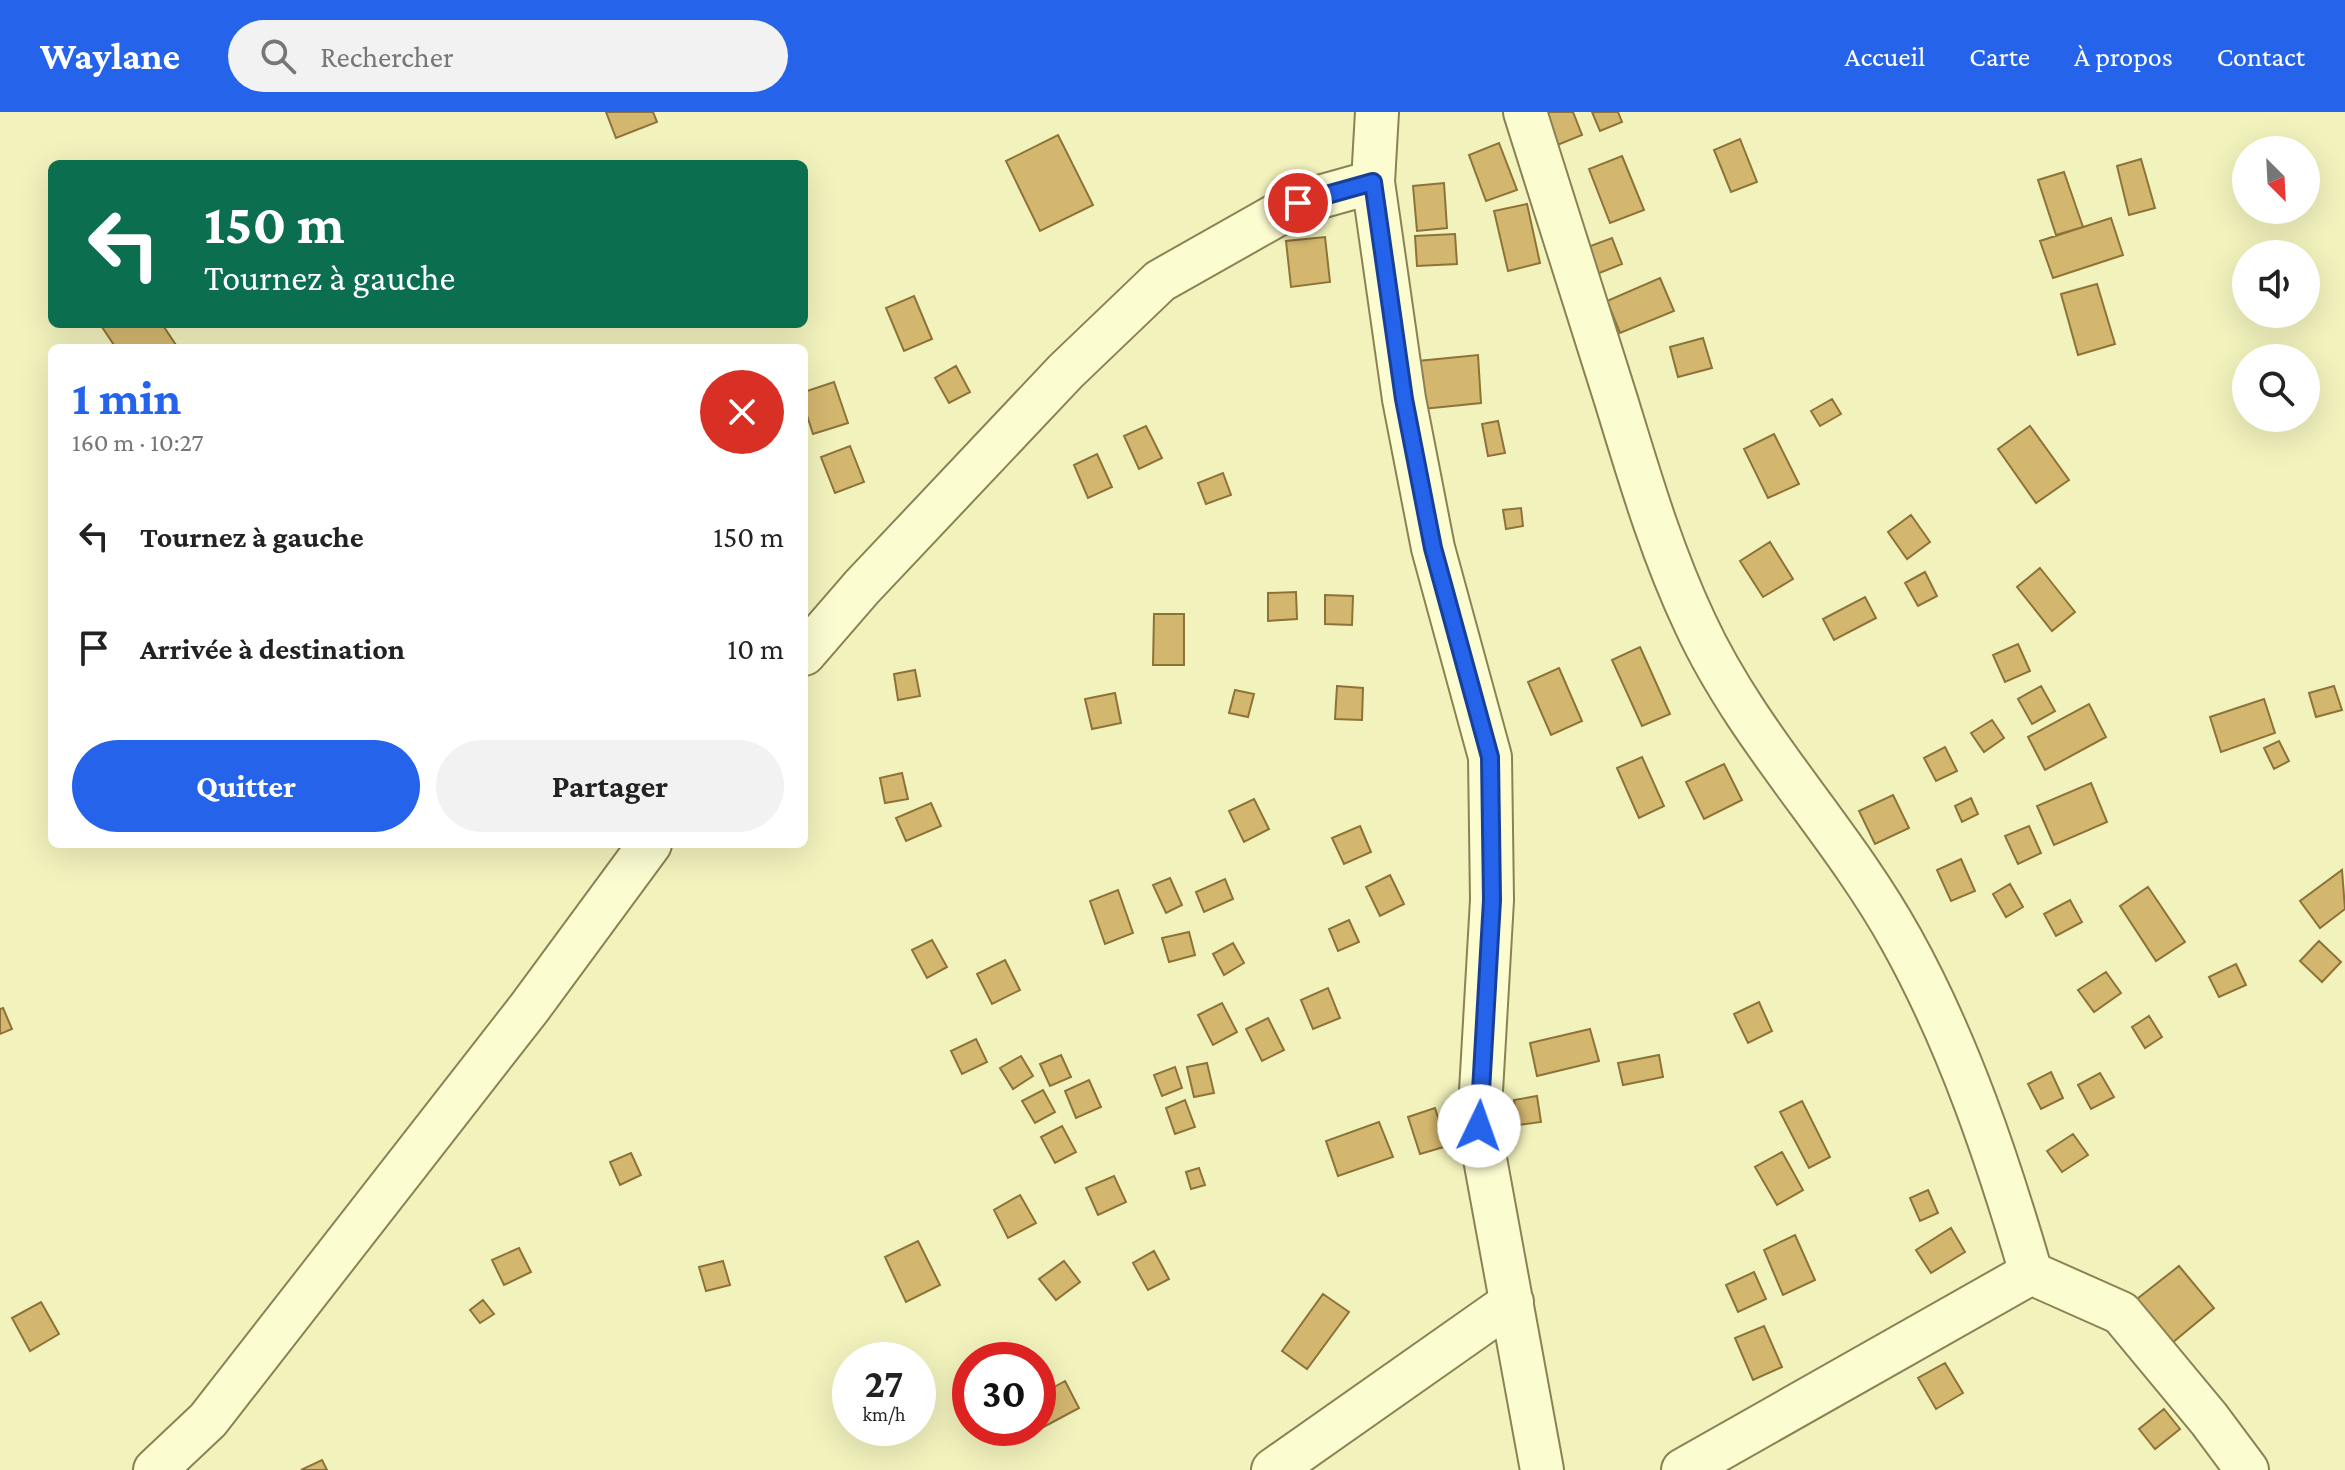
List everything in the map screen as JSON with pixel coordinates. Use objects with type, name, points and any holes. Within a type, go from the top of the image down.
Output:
[{"type":"street","points":[[1377,112],[1373,182],[1404,399],[1433,548],[1490,757],[1492,900],[1479,1126],[1542,1470]]},
{"type":"street","points":[[1525,112],[1661,544],[1696,625],[1744,711],[1849,857],[1902,940],[1947,1036],[2002,1174],[2031,1273],[2121,1313],[2247,1470]]},
{"type":"street","points":[[808,649],[862,587],[1066,371],[1160,281],[1298,203],[1373,182]]},
{"type":"street","points":[[155,1470],[208,1420],[530,1007],[647,848]]},
{"type":"street","points":[[1683,1470],[2031,1273]]},
{"type":"street","points":[[1273,1470],[1512,1302]]},
{"type":"building","points":[[606,112],[653,112],[657,122],[616,138]]},
{"type":"building","points":[[1542,112],[1573,112],[1582,135],[1555,146]]},
{"type":"building","points":[[1592,112],[1618,112],[1622,122],[1600,131]]},
{"type":"building","points":[[1058,135],[1093,205],[1040,231],[1006,161]]},
{"type":"building","points":[[1740,139],[1757,182],[1731,192],[1714,150]]},
{"type":"building","points":[[1499,143],[1517,190],[1486,201],[1469,155]]},
{"type":"building","points":[[1622,156],[1644,210],[1610,223],[1589,169]]},
{"type":"building","points":[[2141,159],[2155,208],[2129,215],[2117,166]]},
{"type":"building","points":[[2064,172],[2083,227],[2056,235],[2038,180]]},
{"type":"building","points":[[1444,183],[1447,228],[1417,231],[1413,186]]},
{"type":"building","points":[[1527,204],[1540,263],[1508,271],[1494,211]]},
{"type":"building","points":[[2111,218],[2123,255],[2053,278],[2040,241]]},
{"type":"building","points":[[1455,234],[1457,264],[1417,266],[1415,236]]},
{"type":"building","points":[[1325,237],[1330,282],[1291,287],[1286,241]]},
{"type":"building","points":[[1612,238],[1622,264],[1587,278],[1577,251]]},
{"type":"building","points":[[1660,278],[1674,311],[1620,333],[1607,301]]},
{"type":"building","points":[[2097,284],[2115,344],[2078,355],[2061,294]]},
{"type":"building","points":[[914,296],[932,339],[904,351],[886,308]]},
{"type":"building","points":[[103,328],[165,328],[175,344],[113,344]]},
{"type":"building","points":[[1703,338],[1712,368],[1678,377],[1670,347]]},
{"type":"building","points":[[1478,355],[1481,403],[1423,409],[1418,361]]},
{"type":"building","points":[[956,366],[970,392],[949,403],[935,378]]},
{"type":"building","points":[[834,382],[848,423],[813,434],[808,418],[808,391]]},
{"type":"building","points":[[1832,399],[1841,414],[1820,426],[1811,411]]},
{"type":"building","points":[[1498,421],[1505,453],[1488,456],[1482,424]]},
{"type":"building","points":[[1146,426],[1162,458],[1139,469],[1124,436]]},
{"type":"building","points":[[2030,426],[2069,480],[2036,503],[1998,449]]},
{"type":"building","points":[[1774,434],[1799,484],[1768,498],[1744,449]]},
{"type":"building","points":[[850,446],[864,482],[835,493],[821,457]]},
{"type":"building","points":[[1097,454],[1112,487],[1088,498],[1074,465]]},
{"type":"building","points":[[1223,473],[1231,495],[1206,504],[1198,483]]},
{"type":"building","points":[[1521,508],[1523,526],[1506,529],[1503,510]]},
{"type":"building","points":[[1911,515],[1930,542],[1907,559],[1888,532]]},
{"type":"building","points":[[1770,542],[1793,579],[1763,597],[1740,561]]},
{"type":"building","points":[[2040,568],[2075,612],[2052,631],[2017,587]]},
{"type":"building","points":[[1925,572],[1937,596],[1918,606],[1905,583]]},
{"type":"building","points":[[1296,592],[1297,619],[1268,621],[1268,593]]},
{"type":"building","points":[[1325,595],[1353,596],[1352,625],[1325,624]]},
{"type":"building","points":[[1865,597],[1876,618],[1834,640],[1823,619]]},
{"type":"building","points":[[1154,614],[1184,614],[1184,665],[1153,665]]},
{"type":"building","points":[[2018,644],[2030,671],[2005,682],[1993,655]]},
{"type":"building","points":[[1640,647],[1670,714],[1642,726],[1612,660]]},
{"type":"building","points":[[1559,668],[1582,721],[1551,735],[1528,682]]},
{"type":"building","points":[[915,670],[920,696],[898,700],[894,674]]},
{"type":"building","points":[[1337,686],[1363,688],[1362,720],[1335,719]]},
{"type":"building","points":[[2041,686],[2055,711],[2032,724],[2018,699]]},
{"type":"building","points":[[2334,686],[2342,710],[2316,717],[2309,693]]},
{"type":"building","points":[[1235,690],[1254,694],[1248,717],[1229,713]]},
{"type":"building","points":[[1115,693],[1121,723],[1092,729],[1085,699]]},
{"type":"building","points":[[2264,699],[2275,733],[2221,752],[2210,717]]},
{"type":"building","points":[[2089,704],[2106,737],[2045,770],[2028,737]]},
{"type":"building","points":[[1992,720],[2004,738],[1984,752],[1971,733]]},
{"type":"building","points":[[2279,741],[2289,761],[2274,769],[2264,748]]},
{"type":"building","points":[[1945,747],[1957,771],[1936,781],[1924,758]]},
{"type":"building","points":[[1642,757],[1664,806],[1639,818],[1617,768]]},
{"type":"building","points":[[1724,764],[1742,800],[1704,819],[1686,782]]},
{"type":"building","points":[[902,773],[908,799],[885,803],[880,778]]},
{"type":"building","points":[[2091,783],[2107,822],[2054,845],[2037,806]]},
{"type":"building","points":[[1893,795],[1909,828],[1875,844],[1859,811]]},
{"type":"building","points":[[1971,798],[1978,814],[1962,822],[1955,806]]},
{"type":"building","points":[[1254,799],[1269,829],[1244,842],[1229,811]]},
{"type":"building","points":[[931,803],[941,826],[906,841],[896,818]]},
{"type":"building","points":[[1360,826],[1371,852],[1344,864],[1332,838]]},
{"type":"building","points":[[2029,826],[2041,853],[2018,864],[2005,836]]},
{"type":"building","points":[[1961,859],[1975,891],[1951,901],[1937,870]]},
{"type":"building","points":[[2342,870],[2345,909],[2320,928],[2300,901]]},
{"type":"building","points":[[1390,875],[1404,904],[1380,916],[1366,887]]},
{"type":"building","points":[[1170,878],[1182,905],[1166,913],[1153,885]]},
{"type":"building","points":[[1225,879],[1233,899],[1204,912],[1196,892]]},
{"type":"building","points":[[2010,884],[2023,907],[2006,917],[1993,894]]},
{"type":"building","points":[[2148,887],[2185,942],[2156,961],[2120,906]]},
{"type":"building","points":[[1118,890],[1133,933],[1105,944],[1090,901]]},
{"type":"building","points":[[2070,900],[2082,922],[2056,936],[2044,914]]},
{"type":"building","points":[[1349,920],[1359,942],[1338,951],[1329,929]]},
{"type":"building","points":[[1189,932],[1195,955],[1169,962],[1162,938]]},
{"type":"building","points":[[932,940],[947,967],[927,978],[912,950]]},
{"type":"building","points":[[2319,941],[2341,962],[2322,982],[2300,961]]},
{"type":"building","points":[[1233,943],[1244,963],[1224,975],[1213,954]]},
{"type":"building","points":[[1005,960],[1020,990],[992,1004],[977,974]]},
{"type":"building","points":[[2236,964],[2246,985],[2219,997],[2209,977]]},
{"type":"building","points":[[2106,972],[2121,993],[2094,1012],[2078,990]]},
{"type":"building","points":[[1328,988],[1340,1018],[1313,1029],[1301,1000]]},
{"type":"building","points":[[1759,1002],[1772,1031],[1748,1043],[1734,1014]]},
{"type":"building","points":[[1222,1003],[1237,1032],[1213,1045],[1198,1015]]},
{"type":"building","points":[[3,1008],[12,1029],[0,1034],[0,1009]]},
{"type":"building","points":[[2149,1016],[2162,1037],[2145,1048],[2132,1027]]},
{"type":"building","points":[[1268,1018],[1284,1050],[1262,1061],[1246,1029]]},
{"type":"building","points":[[1590,1029],[1599,1061],[1537,1076],[1530,1043]]},
{"type":"building","points":[[976,1039],[987,1062],[962,1074],[951,1051]]},
{"type":"building","points":[[1061,1055],[1071,1077],[1050,1086],[1040,1064]]},
{"type":"building","points":[[1659,1055],[1663,1077],[1623,1085],[1618,1063]]},
{"type":"building","points":[[1021,1056],[1033,1076],[1013,1089],[1000,1068]]},
{"type":"building","points":[[1207,1063],[1214,1093],[1194,1097],[1187,1067]]},
{"type":"building","points":[[1175,1067],[1182,1088],[1162,1096],[1154,1075]]},
{"type":"building","points":[[2051,1072],[2063,1098],[2041,1109],[2028,1084]]},
{"type":"building","points":[[2100,1073],[2114,1097],[2091,1109],[2078,1085]]},
{"type":"building","points":[[1089,1080],[1101,1107],[1076,1118],[1065,1091]]},
{"type":"building","points":[[1043,1090],[1055,1112],[1035,1123],[1022,1101]]},
{"type":"building","points":[[1537,1096],[1541,1122],[1518,1125],[1514,1100]]},
{"type":"building","points":[[1185,1100],[1195,1127],[1175,1134],[1166,1108]]},
{"type":"building","points":[[1802,1101],[1830,1157],[1809,1168],[1780,1112]]},
{"type":"building","points":[[1435,1108],[1447,1146],[1420,1154],[1408,1117]]},
{"type":"building","points":[[1379,1122],[1393,1157],[1338,1176],[1326,1141]]},
{"type":"building","points":[[1062,1126],[1076,1152],[1055,1163],[1041,1137]]},
{"type":"building","points":[[2073,1134],[2088,1155],[2062,1172],[2047,1151]]},
{"type":"building","points":[[1782,1152],[1803,1190],[1777,1205],[1755,1167]]},
{"type":"building","points":[[631,1153],[641,1175],[620,1185],[610,1162]]},
{"type":"building","points":[[1199,1168],[1205,1185],[1191,1189],[1186,1172]]},
{"type":"building","points":[[1114,1176],[1126,1202],[1098,1215],[1086,1188]]},
{"type":"building","points":[[1928,1190],[1938,1213],[1920,1221],[1910,1198]]},
{"type":"building","points":[[1020,1195],[1036,1223],[1008,1238],[994,1210]]},
{"type":"building","points":[[1951,1228],[1965,1252],[1931,1273],[1916,1250]]},
{"type":"building","points":[[1795,1235],[1815,1280],[1783,1295],[1764,1250]]},
{"type":"building","points":[[918,1241],[940,1285],[906,1302],[885,1257]]},
{"type":"building","points":[[519,1248],[531,1272],[504,1285],[492,1260]]},
{"type":"building","points":[[1154,1251],[1169,1279],[1148,1290],[1133,1263]]},
{"type":"building","points":[[723,1261],[730,1285],[706,1291],[699,1267]]},
{"type":"building","points":[[1064,1261],[1080,1282],[1056,1300],[1039,1279]]},
{"type":"building","points":[[2179,1266],[2214,1308],[2172,1343],[2137,1299]]},
{"type":"building","points":[[1754,1272],[1766,1299],[1738,1312],[1726,1285]]},
{"type":"building","points":[[1323,1294],[1349,1312],[1307,1369],[1282,1351]]},
{"type":"building","points":[[483,1300],[494,1314],[480,1323],[470,1310]]},
{"type":"building","points":[[41,1302],[59,1334],[30,1351],[12,1318]]},
{"type":"building","points":[[1764,1326],[1782,1367],[1753,1380],[1735,1338]]},
{"type":"building","points":[[1945,1363],[1963,1393],[1936,1409],[1918,1378]]},
{"type":"building","points":[[1065,1381],[1079,1408],[1056,1420],[1056,1386]]},
{"type":"building","points":[[2164,1409],[2180,1429],[2155,1449],[2139,1429]]},
{"type":"building","points":[[322,1460],[327,1470],[301,1470]]},
{"type":"route","points":[[1298,203],[1373,182],[1404,399],[1433,548],[1490,757],[1492,900],[1479,1126]]}]
